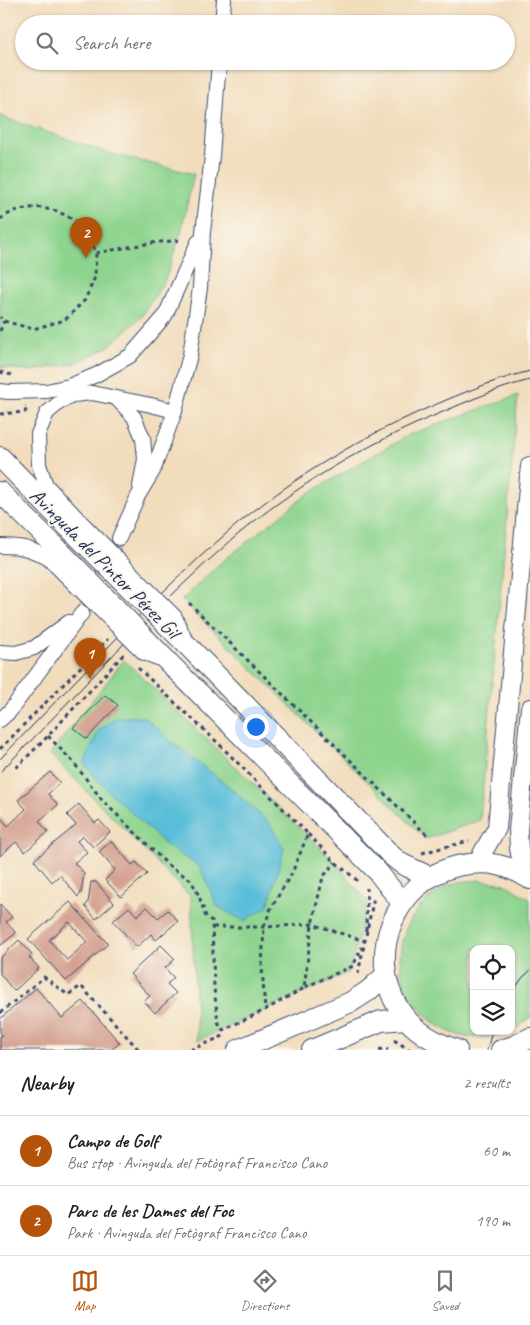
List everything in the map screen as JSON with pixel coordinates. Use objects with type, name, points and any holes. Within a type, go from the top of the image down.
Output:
[{"type":"main road","name":"Avinguda del Pintor Pérez Gil","points":[[0,457],[73,524],[189,647],[392,856],[402,864],[430,877]]},
{"type":"main road","name":"Avinguda del Pintor Pérez Gil","points":[[0,492],[52,552],[169,662],[378,871],[402,903]]},
{"type":"main road","points":[[457,1050],[442,1045],[417,1030],[406,1019],[393,999],[386,975],[384,956],[386,937],[392,920],[402,903],[419,884],[452,867],[489,864],[514,870],[527,878]]},
{"type":"main road","points":[[238,1050],[351,1002],[368,992],[386,975]]},
{"type":"main road","points":[[312,1050],[362,1028],[381,1022],[406,1019]]},
{"type":"street","points":[[223,15],[224,0]]},
{"type":"street","points":[[119,538],[138,496],[153,471],[175,411],[190,355],[200,288],[203,232],[212,156],[218,70]]},
{"type":"street","points":[[0,391],[47,391],[70,386],[96,375],[130,356],[165,316],[203,232]]},
{"type":"street","name":"Avinguda del Pintor Pérez Gil","points":[[73,524],[46,485],[39,465],[38,434],[47,413],[60,402],[74,395],[92,393],[116,398]]},
{"type":"street","points":[[116,398],[175,411]]},
{"type":"street","points":[[116,398],[134,417],[143,438],[145,459],[138,496]]},
{"type":"street","points":[[476,864],[497,828],[530,466]]},
{"type":"street","points":[[0,546],[19,546],[36,551],[52,552]]},
{"type":"street","points":[[0,652],[16,653],[34,648],[82,613],[10,711],[0,720]]},
{"type":"street","points":[[527,878],[519,848],[518,830],[530,708]]},
{"type":"path","points":[[0,219],[14,211],[36,207],[57,211],[76,221],[91,241],[96,254],[95,277],[85,300],[65,320],[33,329],[4,321],[0,317]]},
{"type":"path","points":[[96,254],[151,243],[185,240]]},
{"type":"path","points":[[0,331],[4,321]]},
{"type":"path","points":[[0,372],[15,376]]},
{"type":"path","points":[[189,603],[427,835]]},
{"type":"path","points":[[0,749],[111,636]]},
{"type":"path","points":[[16,768],[48,736],[122,654],[129,660]]},
{"type":"path","points":[[48,736],[74,763],[102,800],[169,866],[190,880],[199,896],[206,917],[212,921],[214,988],[218,1022],[223,1030],[265,1010],[304,988],[353,966],[365,941],[367,888],[335,862],[220,744],[135,666]]},
{"type":"path","points":[[414,851],[423,853],[466,842],[475,839],[485,828],[497,828]]},
{"type":"path","points":[[265,1010],[262,967],[264,927],[271,908],[292,873],[308,834]]},
{"type":"path","points":[[304,988],[312,924],[323,877],[335,862]]},
{"type":"path","points":[[357,978],[375,891]]},
{"type":"path","points":[[213,927],[264,927],[312,924],[365,941]]},
{"type":"path","points":[[0,1013],[44,977],[68,995],[81,986],[139,1050]]},
{"type":"path","points":[[379,1050],[385,1048],[388,1050]]},
{"type":"green space","points":[[0,115],[112,154],[194,174],[180,236],[165,280],[142,316],[108,347],[73,364],[31,371],[0,367]]},
{"type":"green space","points":[[518,395],[480,820],[426,839],[182,600],[218,565],[309,493],[408,435]]},
{"type":"green space","points":[[124,660],[335,862],[368,902],[349,972],[197,1041],[191,897],[50,754]]},
{"type":"green space","points":[[479,880],[505,884],[530,899],[530,1018],[516,1029],[515,945],[470,945],[470,1035],[494,1035],[487,1037],[472,1038],[457,1035],[432,1021],[410,996],[401,966],[401,950],[404,935],[411,920],[421,906],[439,891],[452,884]]},
{"type":"water","points":[[117,717],[144,717],[173,743],[227,785],[270,824],[284,849],[268,906],[244,921],[217,906],[200,867],[166,845],[104,787],[84,764],[99,730]]},
{"type":"building","points":[[105,695],[118,705],[87,739],[73,728]]},
{"type":"building","points":[[50,772],[60,783],[48,794],[58,805],[39,821],[48,832],[25,852],[16,842],[0,856],[0,817],[8,826],[26,809],[18,800]]},
{"type":"building","points":[[79,804],[95,823],[99,820],[110,832],[93,847],[83,836],[77,841],[87,852],[74,863],[84,873],[81,893],[78,897],[60,875],[52,882],[34,860],[76,825],[67,815]]},
{"type":"building","points":[[111,841],[132,865],[136,862],[147,874],[121,897],[105,880],[115,870],[99,852]]},
{"type":"building","points":[[91,882],[96,882],[114,903],[96,919],[85,906],[88,903]]},
{"type":"building","points":[[70,902],[108,944],[66,981],[28,939]],"holes":[[[69,922],[87,942],[67,960],[49,940]]]},
{"type":"building","points":[[0,904],[12,917],[6,922],[16,933],[0,946]]},
{"type":"building","points":[[129,907],[137,916],[147,907],[158,918],[168,910],[178,921],[156,940],[151,934],[137,947],[113,921]]},
{"type":"building","points":[[19,940],[32,954],[29,957],[39,968],[14,991],[0,974],[0,958]]},
{"type":"building","points":[[161,945],[175,959],[165,968],[174,978],[167,984],[176,993],[155,1013],[144,1001],[150,996],[130,974]]},
{"type":"building","points":[[36,988],[62,1018],[83,1001],[120,1043],[111,1050],[0,1050],[0,1037],[2,1035],[0,1032],[0,1019]]},
{"type":"tunnel","points":[[82,613],[119,538]]},
{"type":"tram line","points":[[0,759],[169,586],[252,512],[304,475],[387,427],[465,392],[497,380],[530,371]]},
{"type":"tram line","points":[[0,772],[174,593],[258,518],[306,484],[384,439],[472,400],[530,380]]},
{"type":"tram line","points":[[514,990],[530,971]]},
{"type":"tram line","points":[[487,1050],[491,1035]]},
{"type":"place","name":"Parc de les Dames del Foc","points":[[86,258]]},
{"type":"place","name":"Campo de Golf","points":[[90,679]]}]
